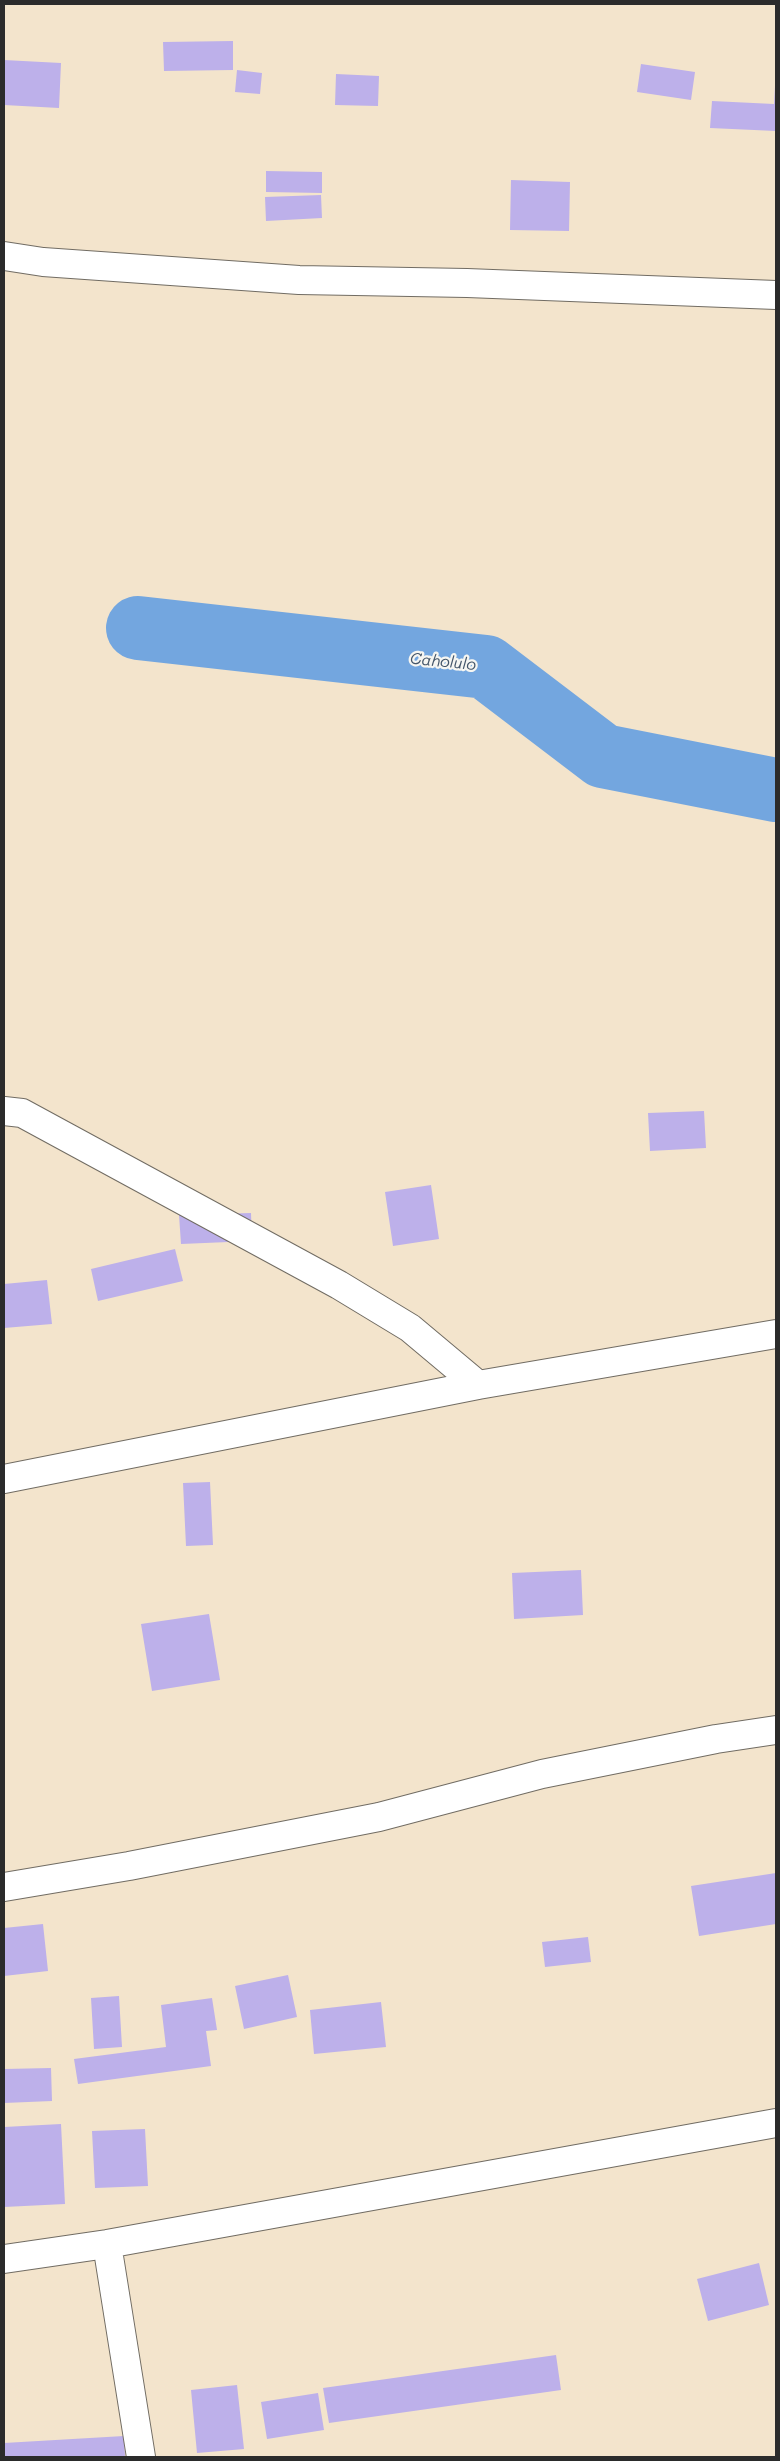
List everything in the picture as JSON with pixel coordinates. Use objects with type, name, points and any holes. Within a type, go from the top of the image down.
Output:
[{"type":"street","points":[[4,256],[43,262],[298,280],[467,282],[776,295]]},
{"type":"street","points":[[4,1111],[22,1113],[339,1285],[410,1328],[478,1385]]},
{"type":"street","points":[[4,1479],[478,1385],[776,1334]]},
{"type":"street","points":[[4,1887],[130,1866],[379,1817],[542,1774],[716,1739],[776,1730]]},
{"type":"street","points":[[4,2259],[107,2244],[776,2123]]},
{"type":"street","points":[[107,2244],[141,2457]]},
{"type":"building","points":[[233,41],[233,70],[164,71],[163,42]]},
{"type":"building","points":[[4,60],[61,63],[59,108],[4,105]]},
{"type":"building","points":[[641,64],[695,72],[691,100],[637,92]]},
{"type":"building","points":[[237,70],[262,73],[260,94],[235,92]]},
{"type":"building","points":[[336,74],[379,76],[378,106],[335,105]]},
{"type":"building","points":[[775,86],[776,131],[710,128],[712,101],[774,104]]},
{"type":"building","points":[[266,171],[322,172],[322,193],[266,192]]},
{"type":"building","points":[[511,180],[570,182],[569,231],[510,230]]},
{"type":"building","points":[[321,195],[322,218],[266,221],[265,197]]},
{"type":"building","points":[[704,1111],[706,1148],[650,1151],[648,1113]]},
{"type":"building","points":[[431,1185],[439,1239],[393,1246],[385,1192]]},
{"type":"building","points":[[251,1213],[252,1241],[181,1244],[179,1215]]},
{"type":"building","points":[[175,1249],[183,1281],[98,1301],[91,1269]]},
{"type":"building","points":[[47,1280],[52,1324],[4,1328],[4,1284]]},
{"type":"building","points":[[210,1482],[213,1545],[186,1546],[183,1483]]},
{"type":"building","points":[[581,1570],[583,1615],[514,1619],[512,1573]]},
{"type":"building","points":[[209,1614],[220,1680],[152,1691],[141,1624]]},
{"type":"building","points":[[776,1873],[776,1924],[699,1936],[691,1886]]},
{"type":"building","points":[[43,1924],[48,1971],[4,1976],[4,1928]]},
{"type":"building","points":[[588,1937],[591,1962],[545,1967],[542,1942]]},
{"type":"building","points":[[288,1975],[297,2017],[244,2029],[235,1986]]},
{"type":"building","points":[[119,1996],[122,2047],[94,2049],[91,1998]]},
{"type":"building","points":[[212,1998],[217,2030],[206,2031],[211,2066],[78,2084],[74,2059],[166,2047],[161,2005]]},
{"type":"building","points":[[381,2002],[386,2047],[314,2054],[310,2010]]},
{"type":"building","points":[[51,2068],[52,2101],[4,2103],[4,2069]]},
{"type":"building","points":[[61,2124],[65,2204],[4,2207],[4,2127]]},
{"type":"building","points":[[145,2129],[148,2186],[95,2188],[92,2131]]},
{"type":"building","points":[[759,2263],[769,2305],[708,2321],[697,2279]]},
{"type":"building","points":[[556,2355],[561,2390],[329,2423],[323,2388]]},
{"type":"building","points":[[237,2385],[244,2449],[197,2453],[191,2390]]},
{"type":"building","points":[[318,2393],[324,2430],[267,2439],[261,2402]]},
{"type":"building","points":[[124,2436],[125,2457],[4,2457],[4,2443]]},
{"type":"waterway","name":"Caholulo","points":[[138,628],[486,667],[603,756],[776,790]]}]
